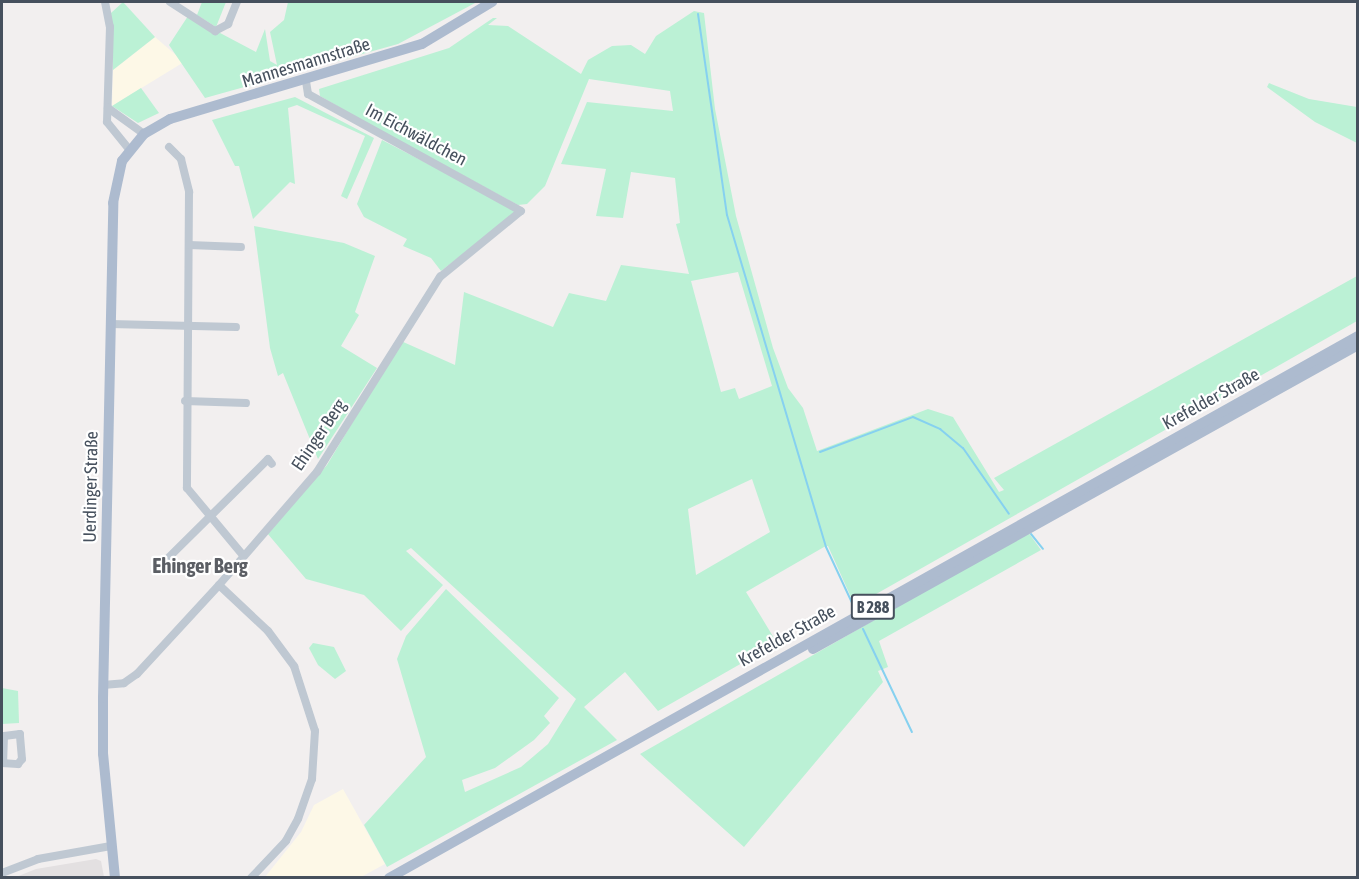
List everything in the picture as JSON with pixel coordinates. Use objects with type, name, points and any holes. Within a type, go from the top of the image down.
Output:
[{"type":"main road","name":"Mannesmannstraße","points":[[129,149],[144,134],[170,119],[306,81],[422,44],[492,2]]},
{"type":"main road","name":"Uerdinger Straße","points":[[116,878],[103,754],[110,324],[113,203],[117,174],[129,149]]},
{"type":"main road","name":"Krefelder Straße","points":[[390,878],[1358,336]]},
{"type":"main road","name":"Krefelder Straße","points":[[404,878],[1358,345]]},
{"type":"street","points":[[105,2],[110,27],[107,122],[129,149]]},
{"type":"street","points":[[170,2],[215,31],[228,24],[237,2]]},
{"type":"street","name":"Im Eichwäldchen","points":[[306,81],[308,94],[521,211]]},
{"type":"street","points":[[108,108],[144,134]]},
{"type":"street","points":[[169,147],[181,159],[187,176],[189,245],[185,401],[187,488],[207,516],[242,554]]},
{"type":"street","name":"Ehinger Berg","points":[[104,686],[124,683],[137,674],[219,585],[242,554],[317,472],[440,277],[521,211]]},
{"type":"street","points":[[189,245],[241,247]]},
{"type":"street","points":[[110,324],[236,327]]},
{"type":"street","points":[[185,401],[246,403]]},
{"type":"street","points":[[155,571],[207,516],[268,459],[272,464]]},
{"type":"street","points":[[219,585],[268,631],[294,666],[315,730],[312,779],[298,819],[286,841],[251,878]]},
{"type":"street","points":[[2,871],[38,859],[111,846]]},
{"type":"shaded area","points":[[155,37],[184,62],[112,106],[113,70]]},
{"type":"shaded area","points":[[343,789],[385,864],[361,877],[265,877],[301,832],[314,805]]},
{"type":"shaded area","points":[[96,859],[101,861],[104,877],[16,877],[36,869]]},
{"type":"green space","points":[[123,2],[155,37],[113,70],[111,13]]},
{"type":"green space","points":[[202,2],[226,2],[216,27],[197,15]]},
{"type":"green space","points":[[288,2],[477,2],[398,44],[205,98],[169,45],[188,16],[256,52],[265,29],[270,61],[277,65],[270,32],[284,20]]},
{"type":"green space","points":[[694,11],[704,13],[715,109],[736,216],[773,348],[788,388],[803,408],[817,451],[928,409],[953,417],[999,492],[1004,490],[994,478],[1357,276],[1357,321],[855,606],[828,546],[824,547],[746,592],[777,643],[658,711],[625,672],[584,707],[617,740],[387,867],[364,825],[426,757],[397,659],[406,636],[446,589],[559,698],[544,716],[550,723],[534,740],[495,768],[462,780],[465,792],[521,767],[548,744],[576,699],[411,548],[406,551],[443,585],[401,631],[364,595],[306,579],[267,533],[327,465],[401,341],[455,365],[464,292],[553,327],[569,293],[606,301],[621,265],[689,274],[676,224],[680,223],[675,178],[631,172],[623,218],[596,216],[606,169],[561,164],[587,102],[673,111],[670,91],[589,79],[545,186],[527,204],[518,205],[320,96],[319,89],[449,48],[493,18],[497,18],[488,25],[508,26],[581,74],[588,60],[612,46],[631,45],[645,54],[656,36]],"holes":[[[738,272],[772,386],[739,399],[735,388],[721,392],[691,281]],[[752,479],[770,532],[696,575],[688,509]]]},
{"type":"green space","points":[[1269,83],[1309,99],[1357,107],[1357,143],[1315,122],[1267,87]]},
{"type":"green space","points":[[141,88],[159,113],[138,123],[112,106]]},
{"type":"green space","points":[[295,97],[374,138],[347,199],[341,196],[365,136],[297,105],[288,108],[295,184],[290,182],[253,219],[239,166],[235,166],[212,120]]},
{"type":"green space","points":[[382,140],[515,209],[516,213],[441,271],[431,258],[403,246],[407,239],[364,217],[357,204]]},
{"type":"green space","points":[[254,226],[344,243],[375,256],[355,312],[359,315],[341,346],[377,368],[318,459],[283,373],[278,376],[270,348]]},
{"type":"green space","points":[[1028,532],[1041,550],[879,641],[888,667],[878,671],[883,682],[744,847],[640,754]]},
{"type":"green space","points":[[313,643],[334,647],[346,671],[335,679],[318,665],[309,648]]},
{"type":"green space","points":[[2,688],[18,691],[19,723],[2,724]]},
{"type":"waterway","points":[[698,14],[727,215],[826,547],[853,605]]},
{"type":"waterway","points":[[820,452],[913,417],[940,429],[963,448],[1009,514]]},
{"type":"waterway","points":[[1031,534],[1043,549]]},
{"type":"waterway","points":[[863,629],[912,732]]},
{"type":"district","name":"Ehinger Berg","points":[[200,565]]}]
